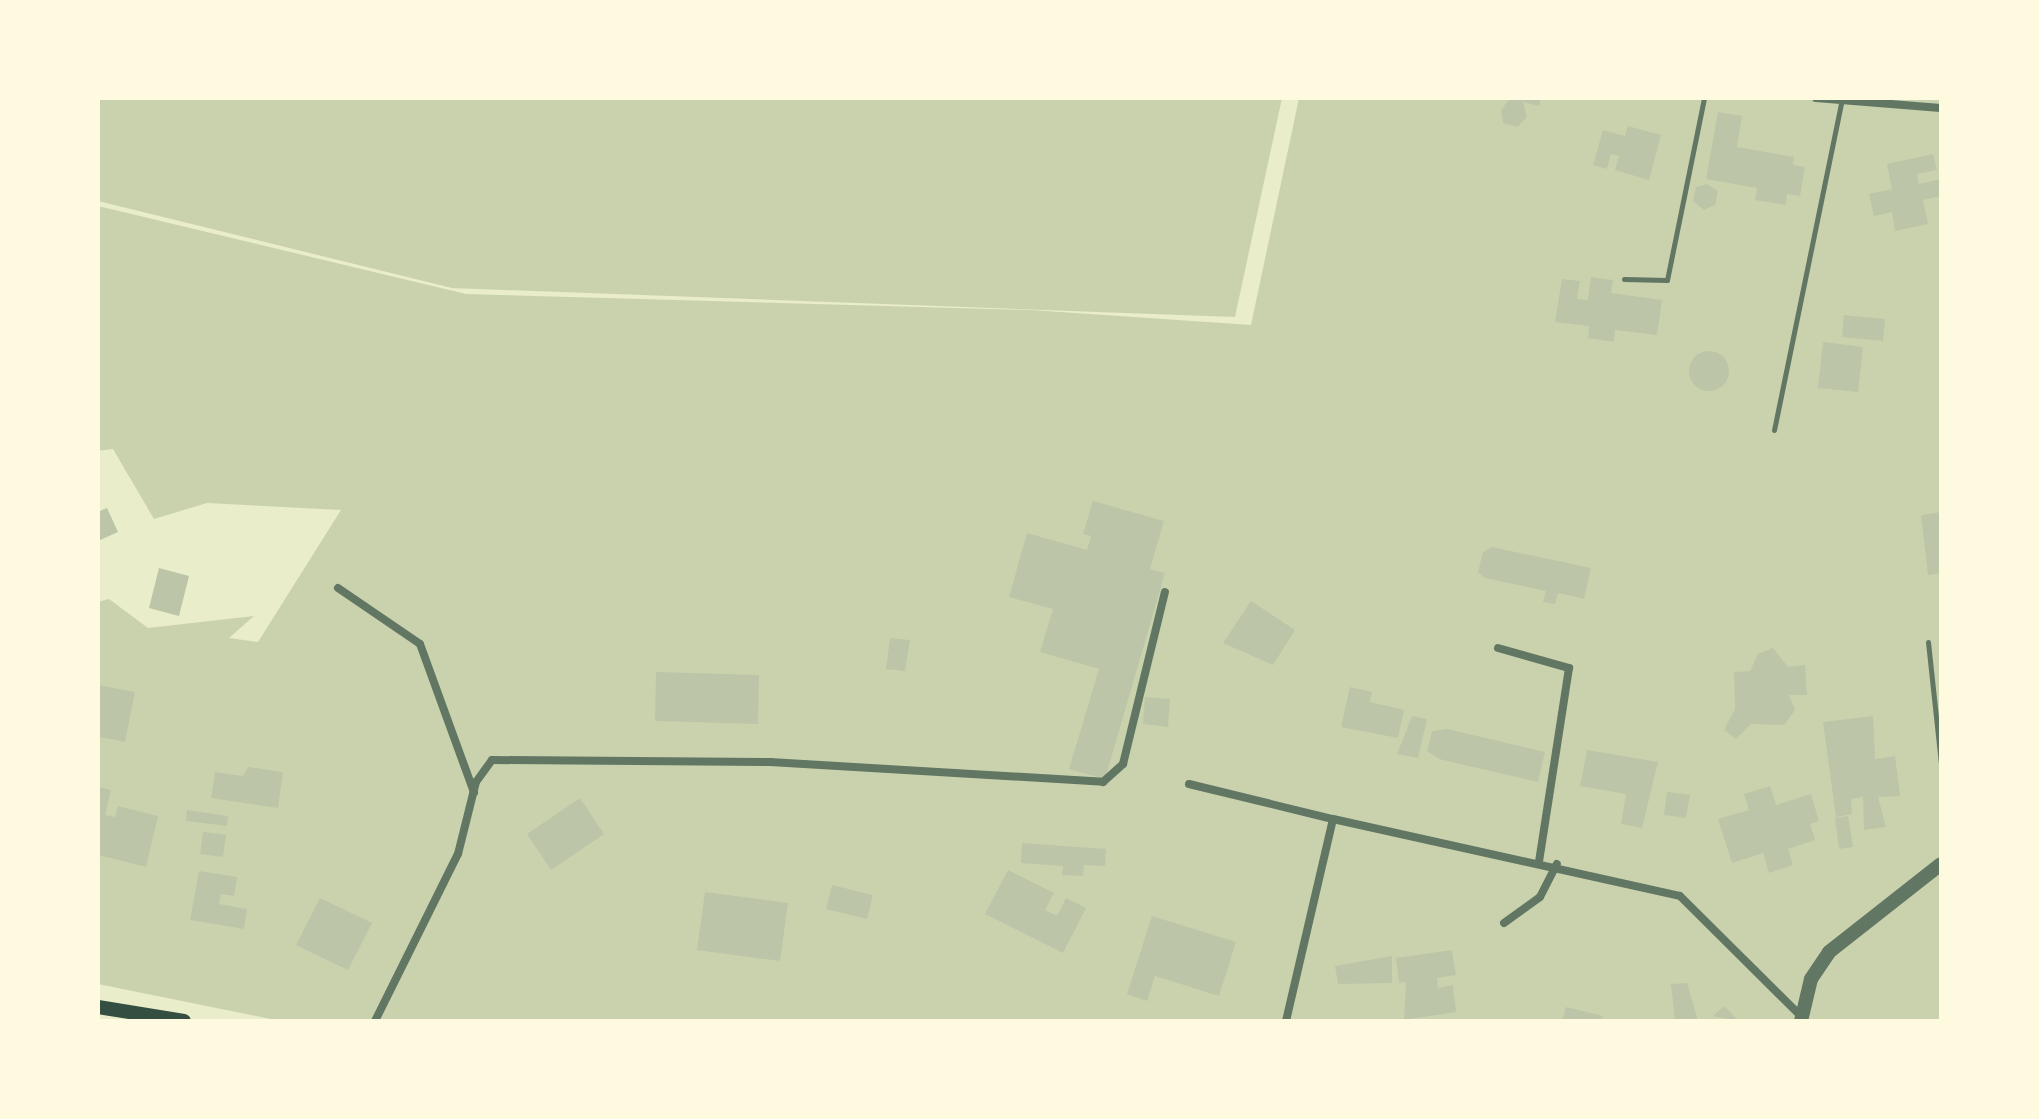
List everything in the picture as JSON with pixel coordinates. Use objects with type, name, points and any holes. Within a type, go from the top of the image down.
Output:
[{"type":"main road","points":[[98,1007],[177,1020]]},
{"type":"street","points":[[1816,98],[1841,103],[1941,108]]},
{"type":"street","points":[[338,588],[420,644],[474,793]]},
{"type":"street","points":[[375,1021],[458,854],[482,769],[507,758],[770,762],[1103,782],[1123,764],[1165,592]]},
{"type":"street","points":[[1498,648],[1569,668],[1539,861]]},
{"type":"street","points":[[1189,784],[1333,819],[1557,864],[1680,896],[1801,1018],[1829,952],[1941,864]]},
{"type":"street","points":[[1286,1021],[1333,819]]},
{"type":"street","points":[[1504,923],[1540,897],[1557,864]]},
{"type":"lane","points":[[1624,279],[1667,280],[1704,98]]},
{"type":"lane","points":[[1774,430],[1841,103]]},
{"type":"lane","points":[[1928,642],[1941,763]]},
{"type":"green space","points":[[98,98],[1282,98],[1235,317],[452,288],[98,201]]},
{"type":"green space","points":[[1299,98],[1941,98],[1941,1021],[281,1021],[98,984],[98,602],[109,599],[148,628],[254,616],[229,638],[258,642],[341,510],[207,503],[154,519],[113,449],[98,451],[98,206],[466,294],[1031,310],[1251,325]]},
{"type":"building","points":[[1510,98],[1541,98],[1539,106],[1523,102],[1527,117],[1517,127],[1503,123],[1501,110]]},
{"type":"building","points":[[1718,112],[1742,116],[1737,147],[1794,157],[1793,165],[1805,167],[1800,196],[1787,194],[1786,205],[1755,200],[1757,188],[1706,179]]},
{"type":"building","points":[[1628,126],[1661,135],[1649,180],[1615,170],[1619,156],[1611,154],[1607,169],[1593,165],[1603,130],[1625,136]]},
{"type":"building","points":[[1933,154],[1937,170],[1917,174],[1919,184],[1941,179],[1941,196],[1923,200],[1928,224],[1895,231],[1892,212],[1874,216],[1869,194],[1892,189],[1887,164]]},
{"type":"building","points":[[1707,184],[1718,191],[1715,205],[1704,210],[1693,201],[1696,187]]},
{"type":"building","points":[[1591,277],[1613,280],[1611,293],[1662,300],[1657,335],[1615,330],[1614,342],[1588,338],[1589,326],[1555,322],[1562,279],[1580,281],[1577,299],[1588,300]]},
{"type":"building","points":[[1844,315],[1885,319],[1883,341],[1842,337]]},
{"type":"building","points":[[1823,342],[1863,347],[1858,392],[1818,388]]},
{"type":"building","points":[[1709,351],[1723,357],[1729,371],[1723,385],[1709,391],[1695,385],[1689,371],[1695,357]]},
{"type":"building","points":[[1093,501],[1164,521],[1150,569],[1165,573],[1105,779],[1069,769],[1099,669],[1040,652],[1053,609],[1009,597],[1027,533],[1087,550],[1091,536],[1083,534]]},
{"type":"building","points":[[107,508],[118,532],[98,541],[98,512]]},
{"type":"building","points":[[1941,512],[1941,573],[1928,575],[1921,515]]},
{"type":"building","points":[[1492,547],[1591,568],[1584,599],[1558,593],[1555,604],[1543,602],[1546,591],[1485,578],[1478,572],[1483,552]]},
{"type":"building","points":[[159,568],[189,576],[179,616],[149,608]]},
{"type":"building","points":[[1251,601],[1295,630],[1273,665],[1223,643]]},
{"type":"building","points":[[890,638],[910,640],[905,671],[886,669]]},
{"type":"building","points":[[1773,648],[1788,667],[1805,665],[1807,695],[1789,695],[1795,710],[1784,725],[1751,724],[1736,739],[1724,730],[1735,709],[1734,672],[1750,671],[1758,654]]},
{"type":"building","points":[[656,672],[759,675],[758,724],[655,721]]},
{"type":"building","points":[[98,685],[135,692],[125,742],[100,737]]},
{"type":"building","points":[[1350,687],[1372,692],[1370,702],[1404,710],[1398,738],[1341,727]]},
{"type":"building","points":[[1145,697],[1170,699],[1168,727],[1143,724]]},
{"type":"building","points":[[1412,716],[1427,719],[1418,758],[1397,754]]},
{"type":"building","points":[[1873,716],[1875,759],[1895,756],[1900,796],[1878,797],[1886,827],[1864,830],[1863,797],[1851,799],[1852,814],[1836,817],[1823,722]]},
{"type":"building","points":[[1447,729],[1545,752],[1538,782],[1439,759],[1427,751],[1432,731]]},
{"type":"building","points":[[1587,750],[1658,762],[1642,828],[1621,824],[1626,794],[1580,786]]},
{"type":"building","points":[[248,767],[283,772],[278,808],[211,798],[215,772],[243,776]]},
{"type":"building","points":[[1770,786],[1776,805],[1811,794],[1819,821],[1810,824],[1815,840],[1788,849],[1793,865],[1769,873],[1763,853],[1732,863],[1718,819],[1749,810],[1744,794]]},
{"type":"building","points":[[98,787],[111,790],[105,815],[115,817],[118,806],[158,816],[146,867],[98,855]]},
{"type":"building","points":[[1667,792],[1690,795],[1686,818],[1664,815]]},
{"type":"building","points":[[580,798],[604,834],[551,870],[527,834]]},
{"type":"building","points":[[187,810],[228,816],[227,826],[186,821]]},
{"type":"building","points":[[1848,816],[1853,847],[1839,849],[1835,818]]},
{"type":"building","points":[[203,832],[226,835],[223,857],[200,854]]},
{"type":"building","points":[[1022,843],[1106,849],[1105,866],[1084,865],[1083,876],[1062,875],[1063,866],[1021,863]]},
{"type":"building","points":[[1008,870],[1054,893],[1045,910],[1057,916],[1066,898],[1086,908],[1063,953],[985,914]]},
{"type":"building","points":[[199,871],[237,877],[234,896],[221,894],[219,904],[247,909],[244,929],[190,920]]},
{"type":"building","points":[[832,885],[873,895],[867,919],[826,909]]},
{"type":"building","points":[[705,892],[788,903],[780,961],[697,950]]},
{"type":"building","points":[[320,898],[372,923],[348,970],[296,945]]},
{"type":"building","points":[[1152,916],[1236,942],[1219,996],[1155,976],[1147,1001],[1127,994]]},
{"type":"building","points":[[1452,950],[1456,975],[1437,978],[1438,988],[1453,985],[1456,1012],[1404,1020],[1406,982],[1399,983],[1396,958]]},
{"type":"building","points":[[1392,956],[1392,983],[1338,984],[1335,966]]},
{"type":"building","points":[[1687,983],[1698,1021],[1675,1021],[1671,984]]},
{"type":"building","points":[[1724,1006],[1739,1021],[1713,1016]]},
{"type":"building","points":[[1566,1007],[1603,1016],[1601,1021],[1562,1021]]}]
